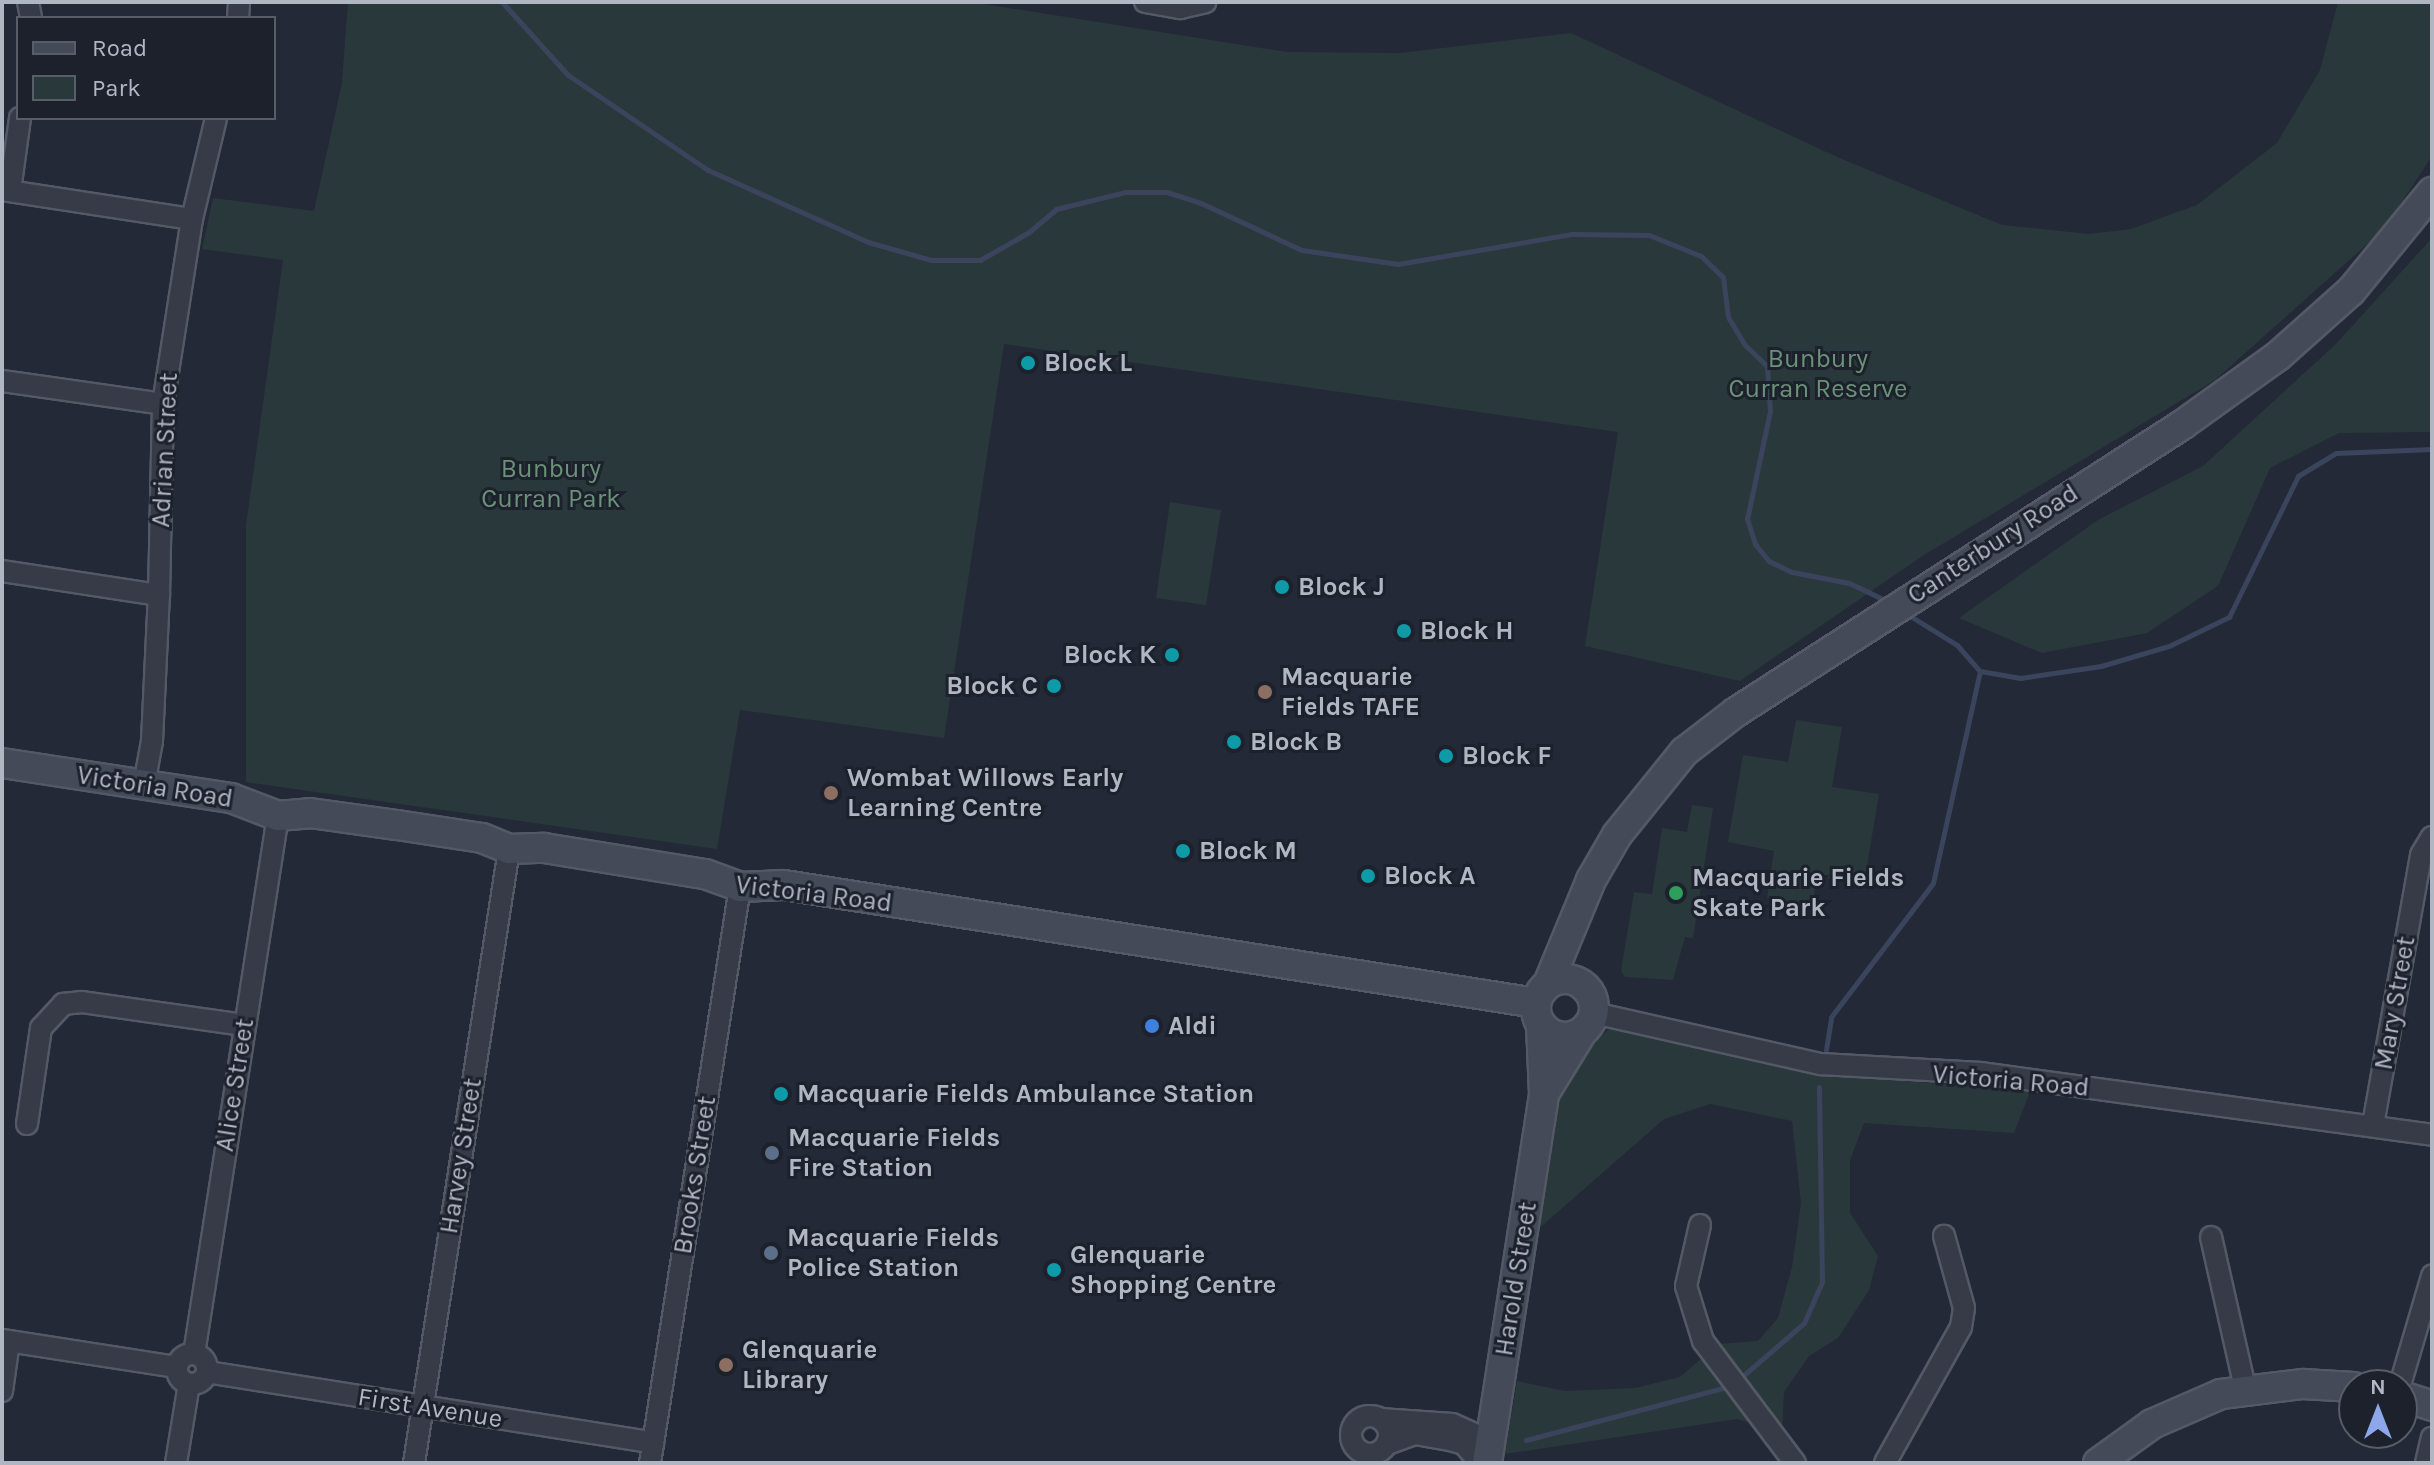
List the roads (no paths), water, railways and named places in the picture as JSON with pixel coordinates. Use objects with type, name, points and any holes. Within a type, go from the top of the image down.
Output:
[{"type":"main road","name":"Canterbury Road","points":[[1542,1004],[1591,880],[1642,797],[1684,752],[1938,580],[2182,425],[2278,356],[2351,291],[2432,192]]},
{"type":"main road","name":"Victoria Road","points":[[2,763],[231,798],[278,816],[321,814],[482,838],[509,849],[544,848],[690,871],[740,887],[784,885],[1542,1004]]},
{"type":"main road","name":"Canterbury Road","points":[[1579,914],[1579,947],[1588,1012]]},
{"type":"main road","points":[[1570,980],[1588,1012],[1560,1037],[1542,1004],[1570,980]]},
{"type":"main road","name":"Harold Street","points":[[1480,1453],[1497,1396],[1544,1094],[1542,1004]]},
{"type":"main road","name":"Harold Street","points":[[1544,1094],[1588,1012]]},
{"type":"main road","points":[[2098,1463],[2152,1424],[2245,1388],[2338,1387]]},
{"type":"street","points":[[1145,2],[1180,8],[1205,2]]},
{"type":"street","points":[[20,120],[6,190],[192,219]]},
{"type":"street","name":"Adrian Street","points":[[144,785],[152,741],[163,404],[192,219],[216,120]]},
{"type":"street","points":[[2,381],[163,404]]},
{"type":"street","points":[[2,571],[159,595]]},
{"type":"street","name":"Alice Street","points":[[194,1354],[278,816]]},
{"type":"street","name":"Mary Street","points":[[2373,1125],[2421,855],[2432,837]]},
{"type":"street","name":"Harvey Street","points":[[414,1463],[509,849]]},
{"type":"street","name":"Brooks Street","points":[[651,1453],[740,887]]},
{"type":"street","points":[[27,1124],[41,1028],[63,1004],[82,1002],[244,1025]]},
{"type":"street","name":"Victoria Road","points":[[1588,1012],[1821,1064],[1981,1073],[2432,1135]]},
{"type":"street","points":[[1700,1225],[1686,1286],[1703,1341],[1795,1463]]},
{"type":"street","points":[[1885,1463],[1961,1327],[1964,1308],[1944,1236]]},
{"type":"street","points":[[2211,1237],[2245,1388]]},
{"type":"street","points":[[2405,1369],[2432,1276]]},
{"type":"street","points":[[2,1391],[6,1341],[177,1367]]},
{"type":"street","points":[[194,1354],[204,1361],[207,1372],[203,1380],[189,1384],[180,1378],[177,1367],[183,1357],[194,1354]]},
{"type":"street","name":"First Avenue","points":[[207,1372],[422,1407],[651,1453]]},
{"type":"street","points":[[176,1463],[189,1384]]},
{"type":"street","points":[[1480,1453],[1415,1434],[1387,1444],[1372,1454],[1352,1442],[1352,1429],[1360,1419],[1452,1424],[1486,1413],[1497,1396]]},
{"type":"street","points":[[1380,1419],[1388,1428],[1387,1444]]},
{"type":"street","points":[[1452,1424],[1480,1453]]},
{"type":"street","points":[[2426,1463],[2432,1438]]},
{"type":"waterway","points":[[502,2],[568,75],[708,170],[868,242],[931,260],[980,260],[1029,232],[1056,209],[1125,192],[1167,192],[1201,203],[1302,250],[1398,264],[1572,234],[1649,235],[1701,256],[1723,277],[1728,317],[1744,344],[1767,366],[1770,411],[1747,519],[1755,544],[1769,561],[1792,572],[1849,583],[1889,602]]},
{"type":"waterway","points":[[1907,614],[1957,645],[1980,671],[2020,678],[2101,666],[2169,646],[2229,617],[2298,476],[2336,453],[2432,449]]},
{"type":"waterway","points":[[1826,1050],[1831,1017],[1933,883],[1980,671]]},
{"type":"waterway","points":[[1738,1380],[1804,1323],[1822,1282],[1819,1087]]},
{"type":"waterway","points":[[1526,1440],[1730,1386]]},
{"type":"place","name":"Block L","points":[[1028,363]]},
{"type":"place","name":"Block J","points":[[1282,587]]},
{"type":"place","name":"Block H","points":[[1404,631]]},
{"type":"place","name":"Block K","points":[[1172,655]]},
{"type":"place","name":"Block C","points":[[1054,686]]},
{"type":"place","name":"Macquarie Fields TAFE","points":[[1265,692]]},
{"type":"place","name":"Block B","points":[[1234,742]]},
{"type":"place","name":"Block F","points":[[1446,756]]},
{"type":"place","name":"Wombat Willows Early Learning Centre","points":[[831,793]]},
{"type":"place","name":"Block M","points":[[1183,851]]},
{"type":"place","name":"Block A","points":[[1368,876]]},
{"type":"place","name":"Macquarie Fields Skate Park","points":[[1676,893]]},
{"type":"place","name":"Aldi","points":[[1152,1026]]},
{"type":"place","name":"Macquarie Fields Ambulance Station","points":[[781,1094]]},
{"type":"place","name":"Macquarie Fields Fire Station","points":[[772,1153]]},
{"type":"place","name":"Macquarie Fields Police Station","points":[[771,1253]]},
{"type":"place","name":"Glenquarie Shopping Centre","points":[[1054,1270]]},
{"type":"place","name":"Glenquarie Library","points":[[726,1365]]},
{"type":"park label","name":"Bunbury Curran Reserve","points":[[1818,374]]},
{"type":"park label","name":"Bunbury Curran Park","points":[[551,484]]}]
